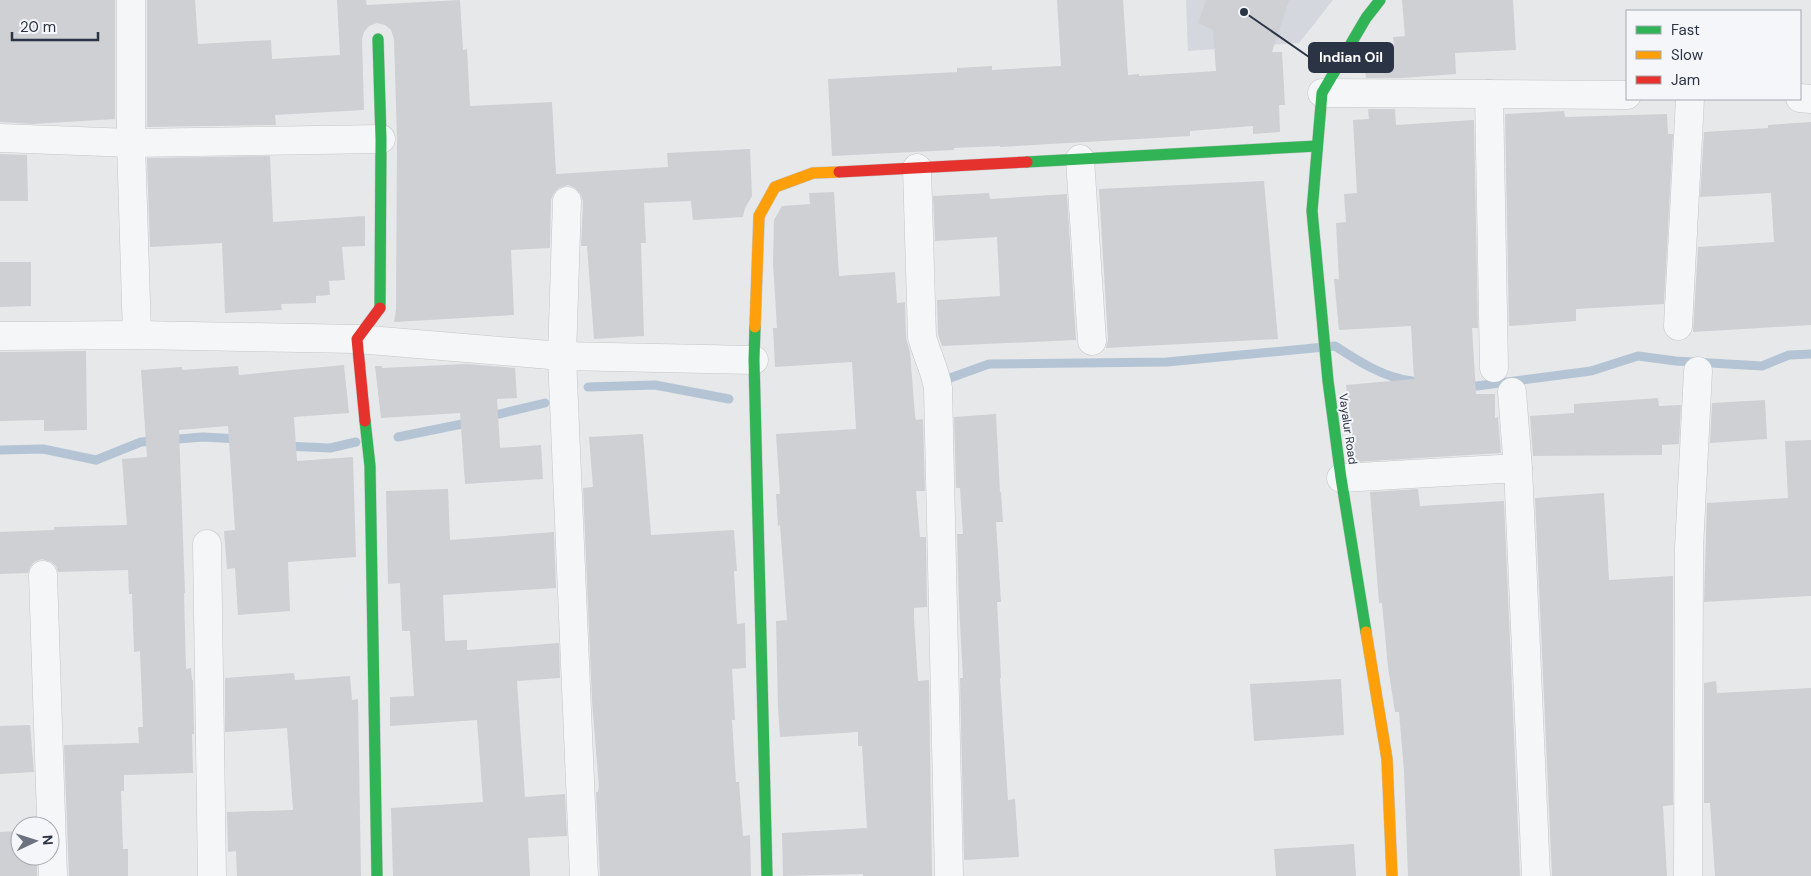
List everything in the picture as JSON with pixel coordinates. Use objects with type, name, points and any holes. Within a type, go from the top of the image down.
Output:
[{"type":"street","points":[[131,0],[131,144],[137,335]]},
{"type":"street","name":"Vayalur Road","points":[[1380,0],[1366,18],[1322,93],[1312,211],[1328,382],[1341,478],[1387,759],[1392,876]]},
{"type":"street","points":[[377,876],[370,466],[358,339],[380,309],[381,139],[378,39]]},
{"type":"street","points":[[1322,93],[1626,95]]},
{"type":"street","points":[[1490,94],[1494,368]]},
{"type":"street","points":[[1678,326],[1690,100]]},
{"type":"street","points":[[0,138],[131,144],[381,139]]},
{"type":"street","points":[[767,876],[754,360],[759,216],[775,187],[813,174],[1317,146]]},
{"type":"street","points":[[1080,159],[1092,341]]},
{"type":"street","points":[[917,168],[922,337],[927,356],[935,372],[938,388],[949,876]]},
{"type":"street","points":[[567,201],[562,356],[584,876]]},
{"type":"street","points":[[0,336],[137,335],[358,339],[562,356],[754,360]]},
{"type":"street","points":[[1688,876],[1689,548],[1698,371]]},
{"type":"street","points":[[1512,392],[1518,468],[1536,876]]},
{"type":"street","points":[[1341,478],[1518,468]]},
{"type":"street","points":[[208,544],[212,876]]},
{"type":"street","points":[[43,575],[54,876]]},
{"type":"shaded area","points":[[1186,0],[1333,0],[1299,43],[1188,51]]},
{"type":"building","points":[[0,0],[115,0],[115,119],[33,124],[0,122]]},
{"type":"building","points":[[147,0],[195,0],[198,44],[271,40],[272,59],[340,55],[337,0],[366,0],[367,5],[460,0],[463,50],[467,49],[470,106],[552,102],[556,174],[668,167],[667,153],[750,149],[752,196],[745,208],[743,217],[693,220],[691,201],[644,203],[646,243],[641,243],[644,336],[594,339],[587,246],[581,246],[583,201],[580,193],[568,185],[559,188],[551,200],[550,248],[511,250],[514,315],[394,322],[396,309],[397,139],[394,39],[391,30],[385,25],[377,23],[369,26],[364,32],[362,39],[364,110],[275,115],[276,125],[147,127]]},
{"type":"building","points":[[1057,0],[1123,0],[1128,75],[1139,74],[1139,76],[1216,71],[1213,30],[1198,23],[1206,0],[1289,0],[1272,52],[1282,52],[1285,105],[1279,105],[1280,132],[1253,134],[1253,126],[1190,131],[1190,136],[832,156],[828,79],[957,72],[957,68],[992,66],[992,70],[1061,66]]},
{"type":"building","points":[[1402,0],[1513,0],[1516,50],[1455,53],[1456,74],[1401,78],[1366,78],[1365,71],[1384,70],[1383,47],[1394,47],[1393,37],[1405,36]]},
{"type":"building","points":[[1368,109],[1395,109],[1396,125],[1474,120],[1478,328],[1472,328],[1476,394],[1495,394],[1495,418],[1498,417],[1501,453],[1355,462],[1346,385],[1414,379],[1411,326],[1339,330],[1334,279],[1339,279],[1336,223],[1346,222],[1344,194],[1357,193],[1353,120],[1369,119]]},
{"type":"building","points":[[1564,111],[1565,117],[1667,114],[1668,134],[1673,134],[1664,304],[1576,309],[1576,321],[1509,326],[1505,114]]},
{"type":"building","points":[[1811,122],[1811,325],[1693,332],[1698,247],[1774,242],[1771,193],[1700,197],[1704,132],[1768,128],[1768,125]]},
{"type":"building","points":[[0,154],[27,155],[28,201],[0,201]]},
{"type":"building","points":[[270,156],[273,222],[365,216],[365,246],[342,247],[345,280],[329,281],[330,295],[316,296],[316,303],[281,304],[282,310],[225,313],[222,243],[150,247],[147,158]]},
{"type":"building","points":[[1264,181],[1278,339],[1106,348],[1108,340],[1099,189]]},
{"type":"building","points":[[834,192],[839,276],[895,272],[897,303],[905,302],[906,338],[910,352],[915,416],[916,420],[923,419],[925,491],[916,491],[920,537],[926,537],[927,607],[914,608],[914,619],[918,681],[929,680],[932,876],[863,876],[863,874],[783,876],[782,833],[867,828],[862,746],[858,746],[858,732],[780,737],[778,707],[776,621],[787,620],[776,494],[780,494],[776,434],[856,429],[852,362],[775,367],[773,328],[777,328],[773,263],[774,220],[782,206],[810,204],[809,193]]},
{"type":"building","points":[[989,193],[990,199],[1067,194],[1076,340],[942,346],[938,334],[937,300],[1000,296],[997,237],[935,241],[933,196]]},
{"type":"building","points":[[0,262],[31,262],[31,306],[0,307]]},
{"type":"building","points":[[86,351],[87,430],[44,431],[44,420],[0,421],[0,352]]},
{"type":"building","points":[[466,364],[515,368],[517,398],[497,399],[500,448],[541,445],[543,479],[465,484],[460,413],[381,418],[375,366],[382,366],[382,368]]},
{"type":"building","points":[[344,365],[349,413],[294,417],[297,461],[353,457],[356,557],[288,562],[290,611],[238,615],[235,568],[227,569],[224,531],[235,530],[228,426],[179,430],[186,669],[191,668],[193,680],[193,773],[124,775],[124,791],[121,791],[123,849],[128,849],[128,876],[69,876],[64,745],[139,743],[138,727],[143,727],[140,651],[134,652],[132,594],[129,594],[128,570],[58,572],[56,566],[42,559],[34,562],[28,573],[0,574],[0,532],[54,530],[54,527],[127,525],[122,459],[147,457],[141,370],[182,367],[182,370],[238,366],[239,375]]},
{"type":"building","points":[[1658,398],[1659,406],[1681,405],[1679,444],[1662,445],[1662,455],[1533,456],[1530,416],[1574,413],[1574,404]]},
{"type":"building","points":[[1765,400],[1767,439],[1710,443],[1712,403]]},
{"type":"building","points":[[996,414],[1003,522],[996,522],[1001,602],[997,602],[1000,678],[1008,800],[1015,799],[1019,857],[964,860],[960,678],[963,678],[957,534],[963,534],[960,488],[956,488],[954,417]]},
{"type":"building","points":[[643,434],[651,535],[734,530],[737,571],[734,571],[737,624],[745,623],[746,668],[732,669],[735,720],[732,720],[736,782],[739,782],[743,836],[750,835],[751,876],[600,876],[596,792],[598,792],[599,787],[592,701],[583,488],[593,487],[589,437]]},
{"type":"building","points":[[1811,440],[1811,596],[1704,602],[1707,503],[1788,498],[1785,441]]},
{"type":"building","points":[[448,489],[450,540],[554,532],[556,588],[443,595],[445,641],[467,640],[467,650],[559,643],[560,678],[517,681],[525,797],[565,794],[567,836],[528,838],[530,876],[393,876],[391,808],[483,802],[477,720],[390,726],[390,697],[414,696],[410,631],[402,631],[400,583],[388,584],[386,491]]},
{"type":"building","points":[[1418,489],[1420,506],[1504,501],[1520,876],[1408,876],[1404,771],[1399,712],[1395,712],[1388,667],[1382,603],[1379,603],[1370,492]]},
{"type":"building","points":[[1604,493],[1609,580],[1673,576],[1673,805],[1663,806],[1667,876],[1552,876],[1535,498]]},
{"type":"building","points":[[294,673],[295,680],[350,676],[352,700],[358,699],[361,876],[237,876],[236,851],[228,852],[227,812],[293,810],[287,728],[225,732],[225,678]]},
{"type":"building","points":[[1341,679],[1344,735],[1254,741],[1250,684]]},
{"type":"building","points":[[1716,681],[1717,693],[1811,688],[1811,876],[1715,876],[1710,803],[1704,803],[1704,683]]},
{"type":"building","points":[[30,725],[34,772],[0,774],[0,726]]},
{"type":"building","points":[[0,832],[10,832],[10,866],[37,866],[37,876],[0,876]]},
{"type":"building","points":[[1354,844],[1356,876],[1276,876],[1274,849]]},
{"type":"waterway","points":[[950,378],[989,364],[1167,362],[1335,346],[1381,373],[1412,381]]},
{"type":"waterway","points":[[1465,385],[1477,386],[1591,371],[1638,356],[1676,361],[1762,366],[1789,355],[1811,354]]},
{"type":"waterway","points":[[588,387],[655,385],[729,399]]},
{"type":"waterway","points":[[487,417],[545,403]]},
{"type":"waterway","points":[[398,437],[472,422]]},
{"type":"waterway","points":[[0,450],[43,449],[96,460],[141,442],[203,437],[239,439]]},
{"type":"waterway","points":[[284,446],[330,448],[356,442]]},
{"type":"traffic: fast","points":[[1366,632],[1341,478],[1328,381],[1312,211],[1322,93],[1366,18],[1380,0]]},
{"type":"traffic: fast","points":[[378,39],[381,139],[380,308]]},
{"type":"traffic: fast","points":[[1027,162],[1317,146]]},
{"type":"traffic: fast","points":[[755,327],[754,360],[767,876]]},
{"type":"traffic: fast","points":[[365,421],[370,466],[377,876]]},
{"type":"traffic: slow","points":[[755,327],[759,216],[775,187],[813,173],[839,172]]},
{"type":"traffic: slow","points":[[1366,632],[1387,759],[1392,876]]},
{"type":"traffic: jam","points":[[839,172],[1027,162]]},
{"type":"traffic: jam","points":[[365,421],[357,339],[380,308]]},
{"type":"place","name":"Indian Oil","points":[[1244,12]]}]
